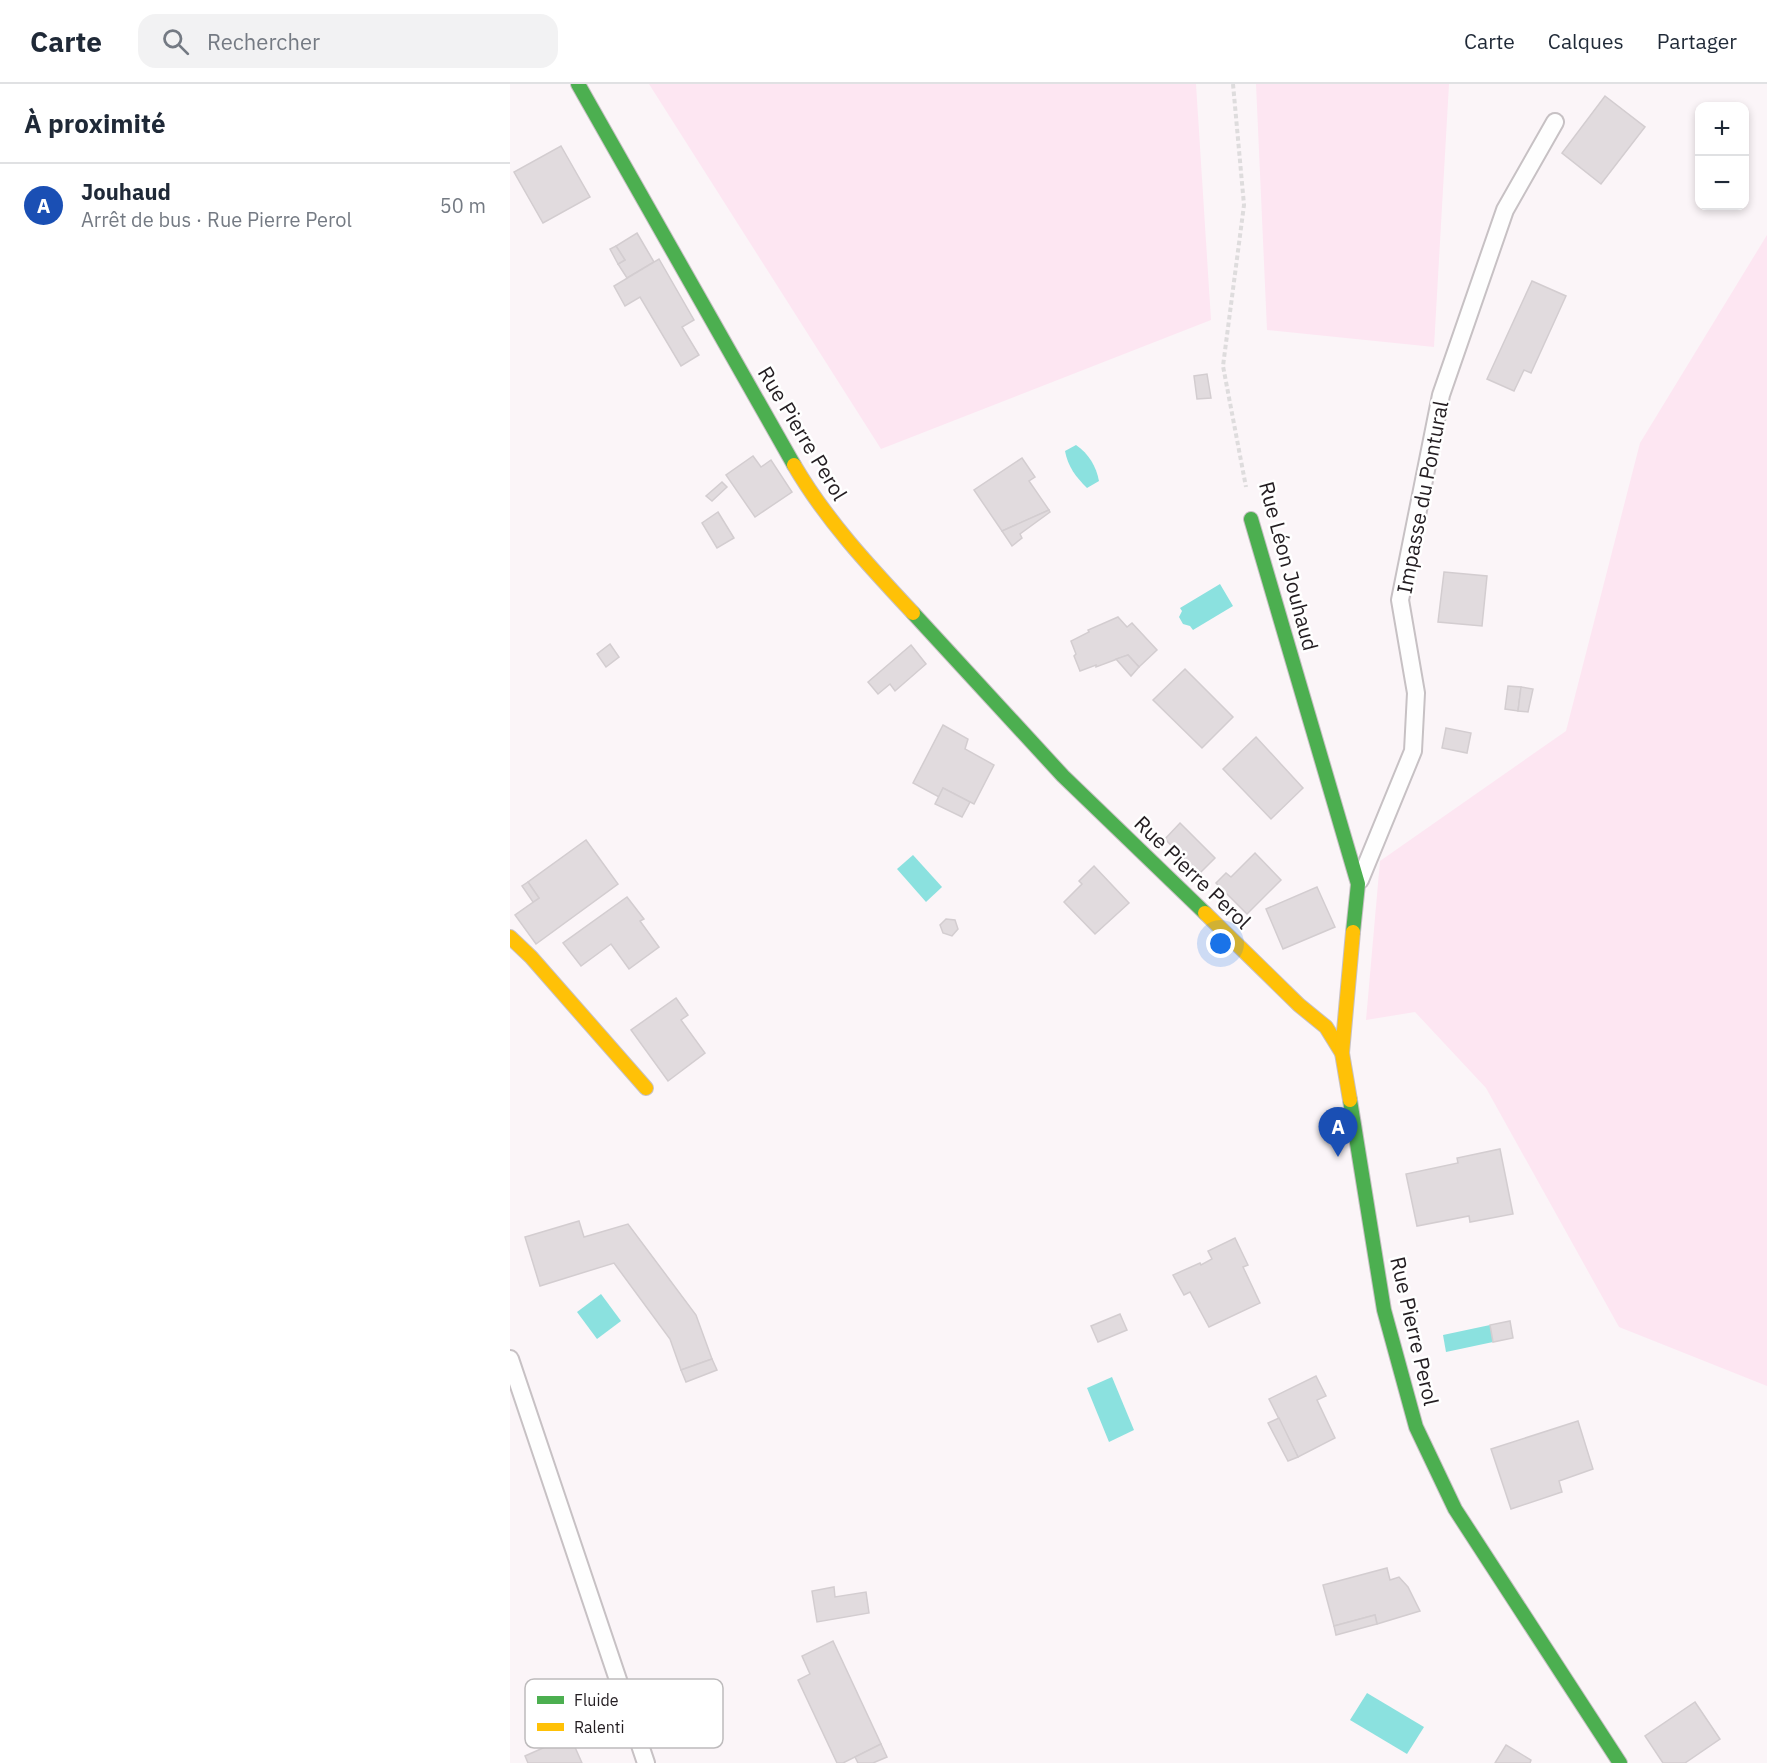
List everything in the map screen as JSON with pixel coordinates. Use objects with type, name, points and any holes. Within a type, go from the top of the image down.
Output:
[{"type":"street","name":"Rue Pierre Perol","points":[[578,84],[805,484],[854,550],[1063,776],[1299,1005],[1326,1027],[1342,1053],[1384,1310],[1416,1427],[1455,1509],[1620,1763]]},
{"type":"street","name":"Rue Léon Jouhaud","points":[[1251,519],[1358,884],[1342,1053]]},
{"type":"street","points":[[510,937],[531,957],[646,1088]]},
{"type":"lane","name":"Impasse du Pontural","points":[[1358,884],[1413,751],[1416,693],[1400,600],[1441,395],[1505,210],[1555,122]]},
{"type":"lane","points":[[510,1359],[618,1679]]},
{"type":"lane","points":[[641,1748],[646,1763]]},
{"type":"path","name":"Rue Léon Jouhaud","points":[[1233,84],[1244,205],[1223,366],[1251,519]]},
{"type":"shaded area","points":[[649,84],[1196,84],[1211,320],[881,449]]},
{"type":"shaded area","points":[[1256,84],[1449,84],[1434,347],[1267,330]]},
{"type":"shaded area","points":[[1767,235],[1767,1386],[1619,1327],[1486,1088],[1415,1012],[1366,1020],[1380,861],[1566,731],[1640,443]]},
{"type":"water","points":[[1076,445],[1088,456],[1098,476],[1099,481],[1087,488],[1079,480],[1066,457],[1065,451]]},
{"type":"water","points":[[1220,584],[1233,606],[1193,630],[1190,626],[1183,624],[1179,617],[1182,611],[1180,608]]},
{"type":"water","points":[[913,855],[942,887],[926,902],[897,869]]},
{"type":"water","points":[[601,1294],[621,1321],[597,1339],[577,1312]]},
{"type":"water","points":[[1490,1325],[1493,1342],[1446,1352],[1443,1335]]},
{"type":"water","points":[[1112,1377],[1134,1430],[1109,1442],[1087,1388]]},
{"type":"water","points":[[1367,1693],[1424,1727],[1407,1754],[1350,1720]]},
{"type":"building","points":[[1605,96],[1645,127],[1601,184],[1562,153]]},
{"type":"building","points":[[561,146],[590,197],[543,223],[514,172]]},
{"type":"building","points":[[637,233],[654,262],[627,278],[618,264],[625,260],[616,246]]},
{"type":"building","points":[[616,246],[625,260],[618,264],[610,249]]},
{"type":"building","points":[[659,259],[694,320],[682,327],[699,355],[681,366],[640,297],[625,306],[614,286]]},
{"type":"building","points":[[1532,281],[1566,296],[1531,373],[1524,370],[1514,391],[1487,379]]},
{"type":"building","points":[[1207,374],[1211,398],[1197,399],[1194,376]]},
{"type":"building","points":[[753,456],[761,467],[771,460],[792,492],[755,517],[726,475]]},
{"type":"building","points":[[1022,458],[1035,477],[1029,481],[1049,510],[1002,531],[974,490]]},
{"type":"building","points":[[722,482],[727,487],[712,501],[706,496]]},
{"type":"building","points":[[1049,510],[1050,512],[1020,534],[1022,538],[1012,546],[1002,531]]},
{"type":"building","points":[[718,512],[734,538],[717,548],[702,523]]},
{"type":"building","points":[[1444,572],[1487,576],[1482,626],[1438,622]]},
{"type":"building","points":[[1118,617],[1127,627],[1132,623],[1157,650],[1139,667],[1128,655],[1080,671],[1071,641],[1089,632],[1088,630]]},
{"type":"building","points":[[610,644],[619,657],[606,667],[597,654]]},
{"type":"building","points":[[911,645],[926,664],[895,691],[890,684],[878,694],[868,682]]},
{"type":"building","points":[[1128,655],[1139,667],[1131,676],[1116,659]]},
{"type":"building","points":[[1185,669],[1233,717],[1202,748],[1153,700]]},
{"type":"building","points":[[1508,686],[1521,687],[1518,711],[1505,709]]},
{"type":"building","points":[[1521,687],[1533,689],[1528,712],[1518,711]]},
{"type":"building","points":[[943,725],[968,739],[965,749],[994,765],[974,804],[943,788],[939,797],[913,783]]},
{"type":"building","points":[[1446,728],[1471,733],[1467,753],[1442,748]]},
{"type":"building","points":[[1256,737],[1303,788],[1271,819],[1223,769]]},
{"type":"building","points":[[943,788],[970,802],[962,817],[935,804]]},
{"type":"building","points":[[1180,823],[1215,858],[1199,874],[1165,839]]},
{"type":"building","points":[[586,840],[618,884],[536,944],[515,915],[539,898],[528,882]]},
{"type":"building","points":[[1255,853],[1281,880],[1247,914],[1216,883],[1226,873],[1231,877]]},
{"type":"building","points":[[1094,866],[1129,903],[1095,934],[1064,902],[1082,884],[1079,881]]},
{"type":"building","points":[[528,882],[539,898],[533,902],[522,886]]},
{"type":"building","points":[[1317,887],[1335,927],[1283,949],[1266,909]]},
{"type":"building","points":[[627,897],[644,919],[640,921],[659,947],[629,969],[611,944],[581,966],[563,943]]},
{"type":"building","points":[[946,919],[955,920],[958,929],[952,936],[943,933],[940,925]]},
{"type":"building","points":[[676,998],[688,1015],[681,1020],[705,1053],[668,1081],[631,1030]]},
{"type":"building","points":[[1500,1149],[1513,1214],[1470,1222],[1469,1216],[1417,1226],[1406,1174],[1458,1163],[1457,1158]]},
{"type":"building","points":[[579,1221],[584,1237],[628,1224],[696,1315],[712,1359],[681,1370],[670,1339],[614,1263],[540,1286],[525,1237]]},
{"type":"building","points":[[1235,1238],[1248,1265],[1243,1267],[1260,1303],[1209,1327],[1190,1292],[1184,1295],[1173,1275],[1212,1259],[1208,1251]]},
{"type":"building","points":[[1120,1314],[1127,1330],[1098,1342],[1091,1326]]},
{"type":"building","points":[[1510,1321],[1513,1338],[1493,1342],[1490,1325]]},
{"type":"building","points":[[712,1359],[717,1370],[686,1382],[681,1370]]},
{"type":"building","points":[[1316,1376],[1326,1396],[1317,1400],[1335,1438],[1298,1457],[1269,1399]]},
{"type":"building","points":[[1279,1418],[1298,1457],[1288,1461],[1268,1423]]},
{"type":"building","points":[[1578,1421],[1593,1469],[1559,1481],[1562,1492],[1511,1509],[1491,1449]]},
{"type":"building","points":[[1387,1568],[1390,1580],[1399,1577],[1408,1587],[1420,1611],[1377,1624],[1375,1615],[1334,1626],[1323,1585]]},
{"type":"building","points":[[834,1587],[835,1597],[866,1592],[869,1613],[817,1622],[812,1591]]},
{"type":"building","points":[[1375,1615],[1377,1624],[1336,1635],[1334,1626]]},
{"type":"building","points":[[833,1641],[881,1744],[843,1763],[837,1763],[798,1680],[810,1674],[802,1656]]},
{"type":"building","points":[[1695,1702],[1720,1739],[1685,1763],[1663,1763],[1645,1736]]},
{"type":"building","points":[[881,1744],[887,1757],[873,1763],[858,1763],[855,1757]]},
{"type":"building","points":[[1506,1745],[1531,1760],[1530,1763],[1495,1763]]},
{"type":"building","points":[[543,1748],[575,1748],[582,1763],[528,1763],[525,1756]]},
{"type":"traffic: fast","points":[[578,84],[794,465]]},
{"type":"traffic: fast","points":[[1251,519],[1358,884],[1353,932]]},
{"type":"traffic: fast","points":[[913,613],[1063,776],[1205,913]]},
{"type":"traffic: fast","points":[[1350,1100],[1384,1310],[1416,1427],[1455,1509],[1620,1763]]},
{"type":"traffic: slow","points":[[794,465],[834,524],[913,613]]},
{"type":"traffic: slow","points":[[1205,913],[1299,1005],[1326,1027],[1342,1053],[1350,1100]]},
{"type":"traffic: slow","points":[[1342,1053],[1353,932]]},
{"type":"traffic: slow","points":[[510,937],[531,957],[646,1088]]},
{"type":"place","name":"Jouhaud","points":[[1338,1157]]}]
